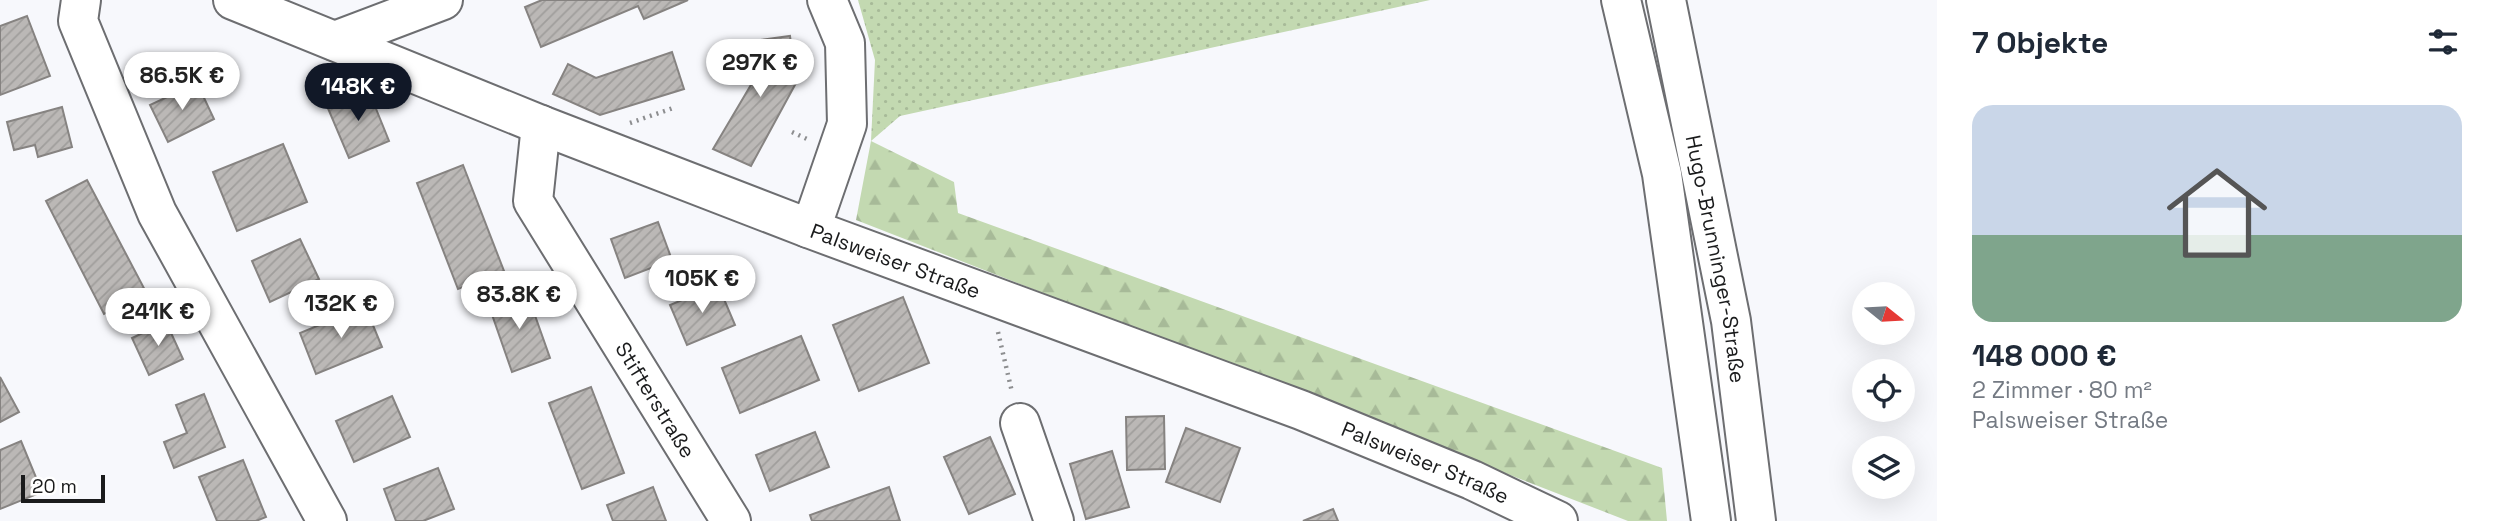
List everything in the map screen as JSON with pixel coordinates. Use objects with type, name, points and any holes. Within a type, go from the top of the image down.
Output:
[{"type":"main road","points":[[80,0],[78,21],[157,213],[327,521]]},
{"type":"main road","name":"Palsweiser Straße","points":[[233,0],[541,125],[808,228],[1301,410],[1472,480],[1558,521]]},
{"type":"main road","points":[[335,41],[443,0]]},
{"type":"main road","points":[[808,228],[817,211],[847,124],[845,43],[827,0]]},
{"type":"main road","points":[[1621,0],[1662,174],[1712,521]]},
{"type":"main road","name":"Hugo-Brunninger-Straße","points":[[1666,0],[1731,321],[1756,521]]},
{"type":"main road","name":"Stifterstraße","points":[[541,125],[533,201],[731,521]]},
{"type":"main road","points":[[1020,423],[1054,521]]},
{"type":"path","points":[[997,329],[1020,423]]},
{"type":"green space","points":[[858,0],[1430,0],[900,116],[871,141],[875,60]]},
{"type":"green space","points":[[871,141],[954,182],[958,213],[1662,468],[1667,521],[1628,521],[856,220]]},
{"type":"building","points":[[542,0],[688,0],[644,19],[638,6],[541,47],[525,7]]},
{"type":"building","points":[[27,16],[50,76],[0,95],[0,26]]},
{"type":"building","points":[[790,36],[796,83],[751,166],[713,149],[755,78],[746,42]]},
{"type":"building","points":[[672,52],[684,89],[600,115],[553,94],[568,64],[596,78]]},
{"type":"building","points":[[197,83],[214,119],[168,142],[150,105]]},
{"type":"building","points":[[368,89],[389,141],[349,158],[327,106]]},
{"type":"building","points":[[62,107],[72,147],[38,157],[35,145],[14,150],[7,122]]},
{"type":"building","points":[[283,144],[307,202],[237,231],[213,172]]},
{"type":"building","points":[[463,165],[504,271],[458,289],[417,183]]},
{"type":"building","points":[[87,180],[146,292],[104,314],[46,201]]},
{"type":"building","points":[[658,222],[672,260],[625,278],[611,239]]},
{"type":"building","points":[[300,239],[319,279],[270,302],[252,261]]},
{"type":"building","points":[[718,285],[735,325],[687,345],[670,305]]},
{"type":"building","points":[[526,290],[550,358],[512,372],[488,303]]},
{"type":"building","points":[[903,297],[929,363],[859,391],[833,325]]},
{"type":"building","points":[[365,306],[382,347],[316,374],[300,333]]},
{"type":"building","points":[[166,322],[183,359],[149,375],[132,338]]},
{"type":"building","points":[[801,336],[819,380],[740,413],[722,368]]},
{"type":"building","points":[[0,377],[19,412],[0,422]]},
{"type":"building","points":[[591,387],[624,473],[582,489],[549,403]]},
{"type":"building","points":[[204,394],[225,447],[174,468],[164,442],[187,433],[176,405]]},
{"type":"building","points":[[392,396],[410,437],[354,462],[336,421]]},
{"type":"building","points":[[1164,416],[1165,469],[1127,470],[1126,417]]},
{"type":"building","points":[[1186,428],[1240,448],[1220,502],[1166,482]]},
{"type":"building","points":[[815,432],[829,467],[770,491],[756,455]]},
{"type":"building","points":[[990,437],[1015,494],[969,514],[944,457]]},
{"type":"building","points":[[21,441],[42,492],[0,509],[0,450]]},
{"type":"building","points":[[1112,451],[1129,507],[1086,519],[1070,464]]},
{"type":"building","points":[[243,460],[266,517],[256,521],[217,521],[199,477]]},
{"type":"building","points":[[438,468],[454,509],[423,521],[396,521],[384,489]]},
{"type":"building","points":[[653,487],[666,521],[613,521],[607,505]]},
{"type":"building","points":[[889,487],[900,521],[812,521],[810,515]]},
{"type":"building","points":[[1333,509],[1338,521],[1303,521]]}]
